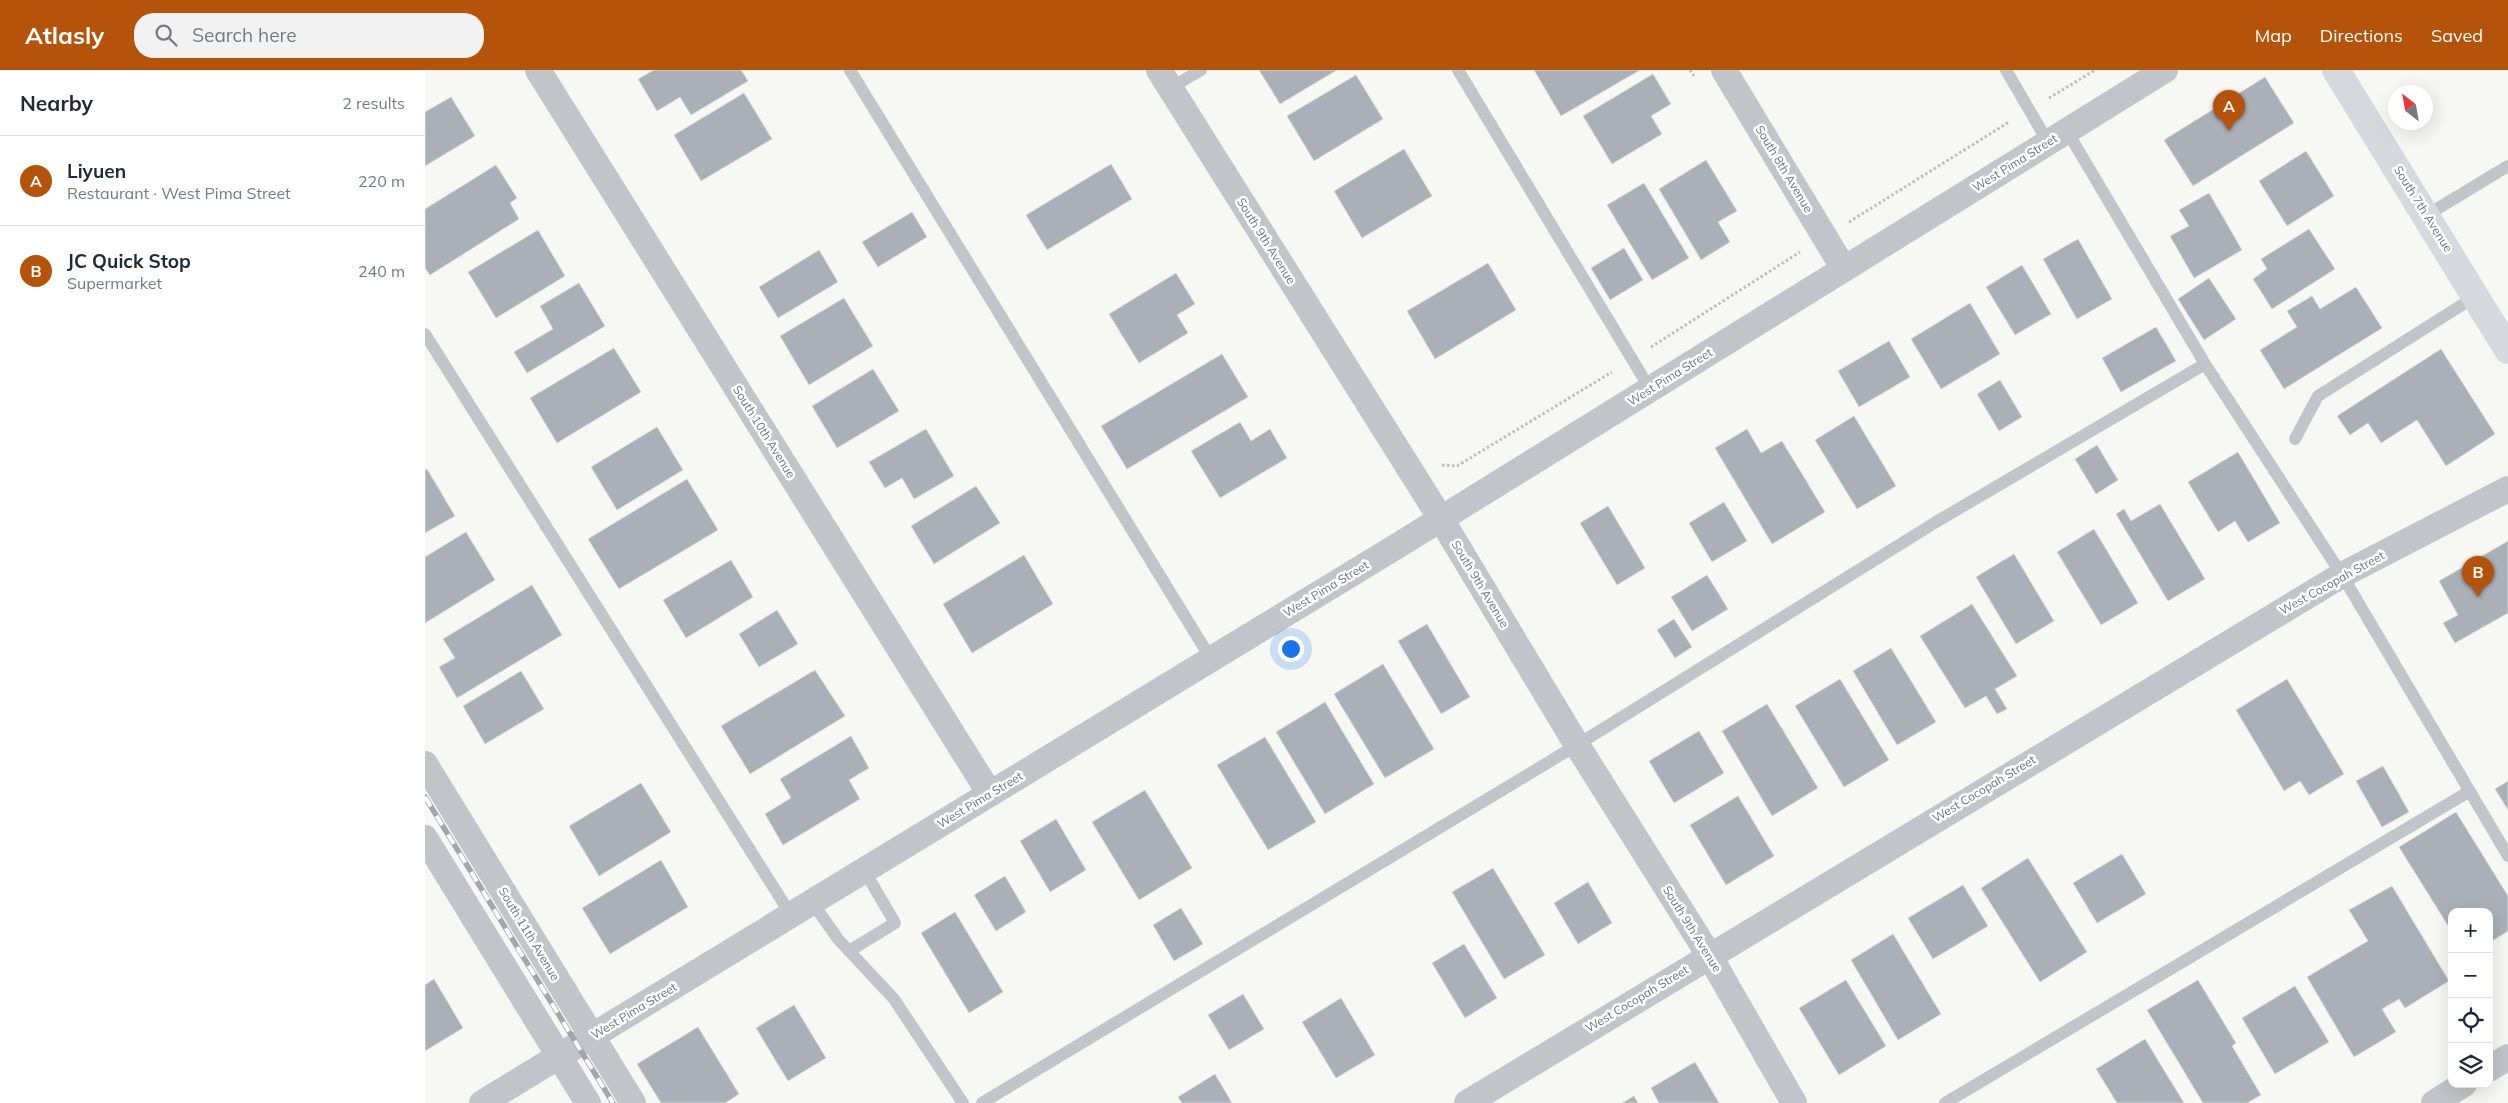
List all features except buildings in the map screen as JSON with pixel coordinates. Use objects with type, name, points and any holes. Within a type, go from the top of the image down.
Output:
[{"type":"main road","name":"South 7th Avenue","points":[[2336,70],[2427,215],[2508,350]]},
{"type":"street","name":"South 10th Avenue","points":[[539,70],[990,794]]},
{"type":"street","name":"South 8th Avenue","points":[[1724,70],[1844,269]]},
{"type":"street","name":"West Pima Street","points":[[483,1103],[1441,519],[2165,70]]},
{"type":"street","name":"South 9th Avenue","points":[[1165,79],[1441,519],[1577,745],[1709,955],[1794,1103]]},
{"type":"street","name":"West Cocopah Street","points":[[1467,1103],[1709,955],[2342,575],[2508,489]]},
{"type":"street","name":"South 11th Avenue","points":[[425,764],[633,1103]]},
{"type":"street","points":[[425,838],[587,1103]]},
{"type":"street","points":[[2493,1066],[2508,1057]]},
{"type":"street","points":[[2435,1103],[2458,1088]]},
{"type":"lane","points":[[850,70],[1211,659]]},
{"type":"lane","points":[[1165,79],[1201,70]]},
{"type":"lane","points":[[1458,70],[1650,389]]},
{"type":"lane","points":[[2006,70],[2029,110],[2058,136],[2342,575],[2508,856]]},
{"type":"lane","points":[[2427,215],[2508,166]]},
{"type":"lane","points":[[2295,439],[2317,396],[2476,296]]},
{"type":"lane","points":[[425,334],[802,909],[849,951],[894,999],[963,1103]]},
{"type":"lane","points":[[982,1103],[1577,745],[1935,522],[2205,364]]},
{"type":"lane","points":[[1945,1103],[2470,791]]},
{"type":"lane","points":[[849,951],[895,923],[864,870]]},
{"type":"path","points":[[1844,224],[2095,70]]},
{"type":"railway","points":[[425,797],[613,1103]]},
{"type":"place","name":"Liyuen","points":[[2229,131]]},
{"type":"place","name":"JC Quick Stop","points":[[2478,597]]}]
